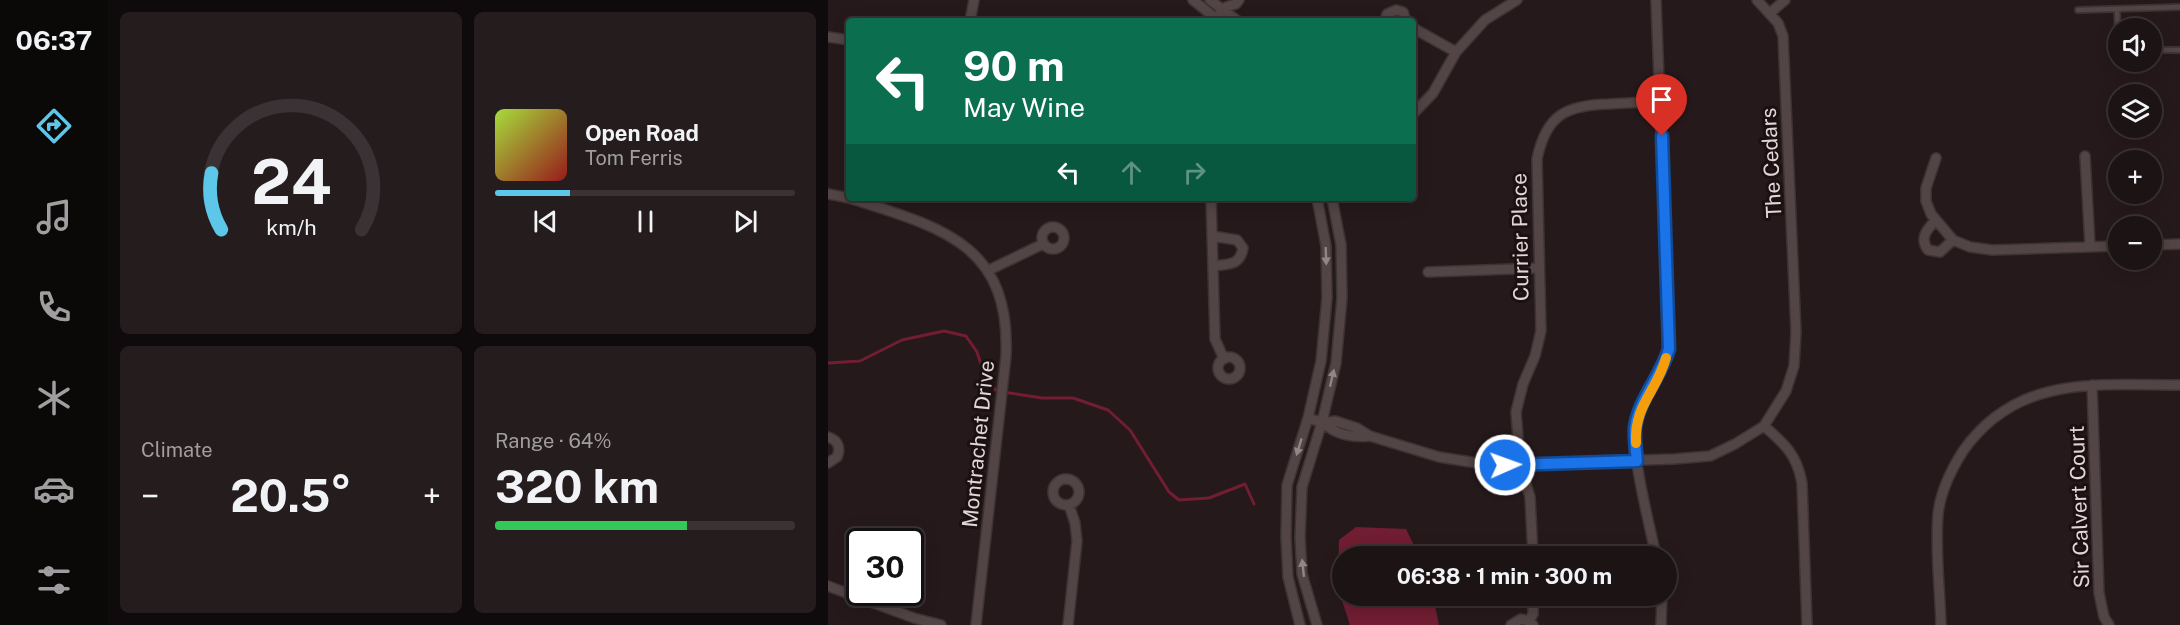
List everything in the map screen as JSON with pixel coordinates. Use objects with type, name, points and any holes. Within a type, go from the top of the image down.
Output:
[{"type":"street","points":[[971,18],[974,0]]},
{"type":"street","points":[[1193,0],[1214,18]]},
{"type":"street","points":[[1210,0],[1225,5],[1236,4],[1239,0]]},
{"type":"street","points":[[1416,111],[1433,93],[1456,52],[1485,20],[1517,0]]},
{"type":"street","points":[[1654,546],[1637,461],[1635,427],[1669,349],[1656,0]]},
{"type":"street","name":"The Cedars","points":[[1757,0],[1778,24],[1783,36],[1796,332],[1794,366],[1786,391],[1764,426]]},
{"type":"street","points":[[1770,13],[1785,0]]},
{"type":"street","points":[[1217,18],[1225,5]]},
{"type":"street","points":[[1225,5],[1236,18]]},
{"type":"street","points":[[1386,18],[1387,14],[1396,10],[1403,12],[1405,18]]},
{"type":"street","points":[[1416,30],[1456,52]]},
{"type":"street","points":[[828,37],[846,40]]},
{"type":"street","name":"Currier Place","points":[[1532,546],[1530,497],[1520,464],[1516,412],[1541,331],[1537,159],[1540,142],[1549,125],[1563,112],[1583,105],[1660,102]]},
{"type":"street","points":[[2085,156],[2090,246]]},
{"type":"street","points":[[1936,158],[1926,188],[1926,201],[1936,220],[1953,240],[1970,247],[1992,250],[2108,246]]},
{"type":"street","name":"Montrachet Drive","points":[[828,194],[846,197]]},
{"type":"street","name":"Montrachet Drive","points":[[858,201],[941,230],[971,250],[989,270],[1005,312],[1007,336],[1002,399],[976,625]]},
{"type":"street","points":[[1211,201],[1215,339],[1224,359]]},
{"type":"street","points":[[1300,625],[1288,577],[1287,485],[1308,418],[1321,361],[1328,298],[1326,246],[1318,201]]},
{"type":"street","points":[[1317,625],[1302,574],[1300,537],[1302,488],[1323,423],[1336,363],[1342,298],[1341,245],[1333,201]]},
{"type":"street","points":[[1936,220],[1924,236],[1924,243],[1928,250],[1940,252],[1953,240]]},
{"type":"street","points":[[1212,236],[1237,240],[1243,248],[1236,261],[1213,266]]},
{"type":"street","points":[[989,270],[1043,244]]},
{"type":"street","points":[[2162,245],[2180,244]]},
{"type":"street","points":[[1428,272],[1538,268]]},
{"type":"street","points":[[1941,625],[1938,514],[1950,475],[1973,437],[2012,405],[2047,391],[2092,386],[2180,385]]},
{"type":"street","name":"Sir Calvert Court","points":[[2092,386],[2099,593],[2104,617],[2109,625]]},
{"type":"street","points":[[1308,418],[1323,423],[1331,430],[1358,437],[1370,436],[1463,462],[1490,465],[1637,461],[1710,456],[1736,444],[1764,426],[1783,443],[1799,466],[1802,483],[1807,625]]},
{"type":"street","points":[[828,438],[836,442],[840,449],[835,461],[828,464]]},
{"type":"street","points":[[1068,625],[1077,541],[1075,523],[1069,505]]},
{"type":"street","points":[[828,586],[914,618],[942,625]]},
{"type":"street","points":[[1511,625],[1517,620],[1531,623],[1533,606]]},
{"type":"street","points":[[1661,625],[1662,606]]},
{"type":"lane","points":[[2078,10],[2180,7]]},
{"type":"lane","points":[[2117,9],[2117,18]]},
{"type":"lane","points":[[2162,50],[2180,50]]},
{"type":"shaded area","points":[[1356,527],[1406,529],[1414,546],[1339,546],[1339,540]]},
{"type":"shaded area","points":[[1344,606],[1435,606],[1439,625],[1350,625]]},
{"type":"waterway","points":[[828,363],[860,361],[902,340],[944,331],[966,336],[977,352],[986,380],[997,391],[1042,398],[1073,398],[1108,410],[1130,430],[1169,492],[1179,500],[1209,498],[1245,484],[1254,504]]},
{"type":"slow traffic","points":[[1636,443],[1635,427],[1644,402],[1666,358]]},
{"type":"route","points":[[1505,465],[1637,461],[1635,427],[1669,349],[1662,136]]}]
